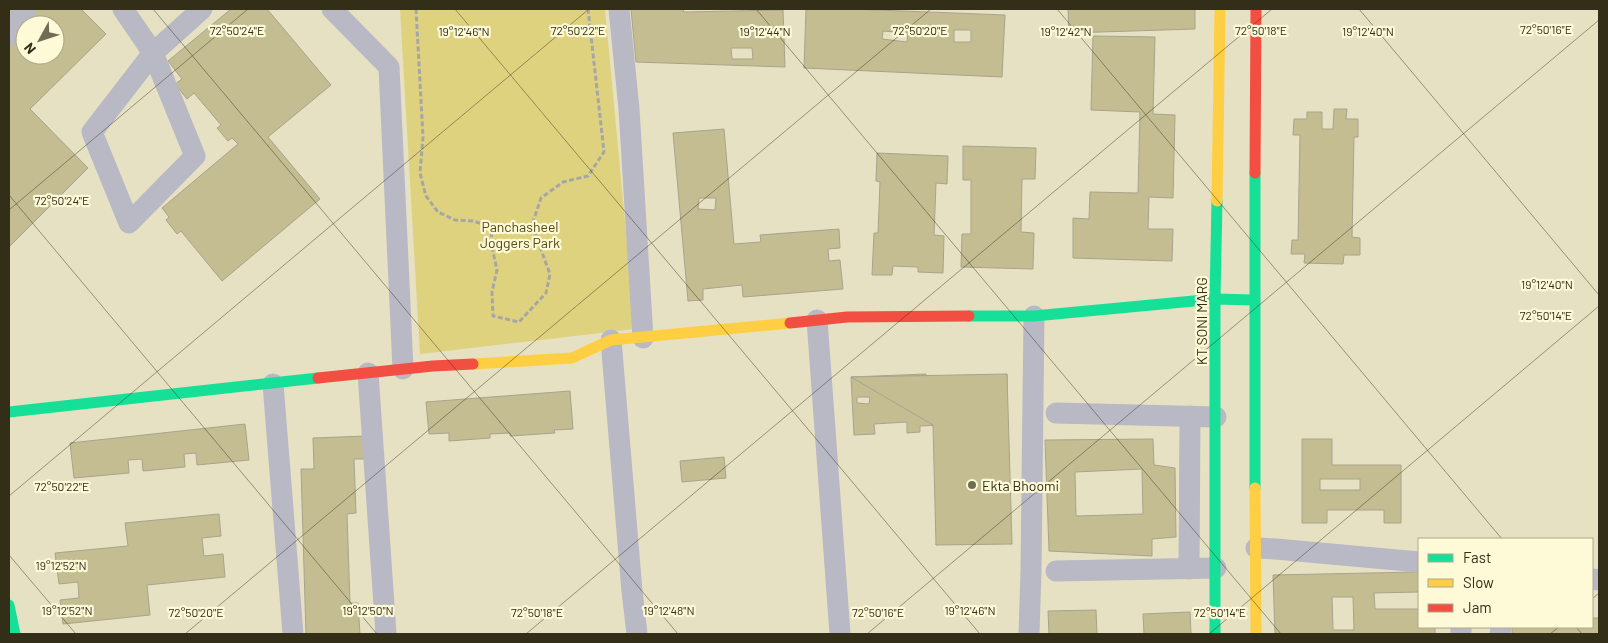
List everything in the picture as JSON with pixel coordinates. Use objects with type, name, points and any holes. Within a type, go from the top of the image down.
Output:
[{"type":"street","points":[[9,35],[26,9]]},
{"type":"street","points":[[123,9],[153,53],[195,156],[129,223],[92,132],[153,53],[202,9]]},
{"type":"street","points":[[332,9],[389,67],[403,369]]},
{"type":"street","points":[[619,9],[629,109],[643,338]]},
{"type":"street","name":"KT SONI MARG","points":[[1215,634],[1215,298],[1220,9]]},
{"type":"street","points":[[1256,9],[1254,300],[1256,634]]},
{"type":"street","points":[[9,412],[433,366],[572,358],[611,340],[847,317],[1034,316],[1215,298],[1254,300]]},
{"type":"street","points":[[1029,634],[1034,316]]},
{"type":"street","points":[[817,320],[840,634]]},
{"type":"street","points":[[611,340],[637,634]]},
{"type":"street","points":[[368,373],[386,634]]},
{"type":"street","points":[[273,384],[293,634]]},
{"type":"street","points":[[1056,413],[1216,417]]},
{"type":"street","points":[[1189,569],[1190,416]]},
{"type":"street","points":[[1256,548],[1418,562]]},
{"type":"street","points":[[1056,571],[1216,568]]},
{"type":"street","points":[[9,605],[15,634]]},
{"type":"path","points":[[416,9],[423,137],[420,173],[426,196],[438,212],[455,220],[492,227],[491,243],[497,270],[492,292],[493,316],[519,322],[546,292],[550,274],[532,224],[541,198],[563,182],[588,176],[604,152],[588,9]]},
{"type":"green space","name":"Panchasheel Joggers Park","points":[[400,9],[605,9],[635,329],[420,354]]},
{"type":"building","points":[[9,9],[81,9],[106,34],[30,109],[88,168],[9,247]]},
{"type":"building","points":[[231,9],[267,9],[331,85],[268,137],[320,199],[222,281],[181,231],[177,234],[166,220],[169,217],[162,208],[238,144],[232,138],[228,141],[217,128],[221,125],[194,93],[187,99],[175,84],[182,79],[168,61]]},
{"type":"building","points":[[631,9],[683,9],[684,12],[783,10],[785,67],[636,62]],"holes":[[[731,48],[752,48],[753,59],[732,59]]]},
{"type":"building","points":[[806,9],[1005,15],[1002,77],[804,68]],"holes":[[[954,30],[971,30],[971,42],[954,42]],[[883,31],[908,33],[907,42],[882,39]]]},
{"type":"building","points":[[1068,9],[1195,9],[1195,29],[1069,33]]},
{"type":"building","points":[[1093,36],[1155,37],[1153,114],[1175,115],[1173,198],[1149,197],[1148,229],[1173,229],[1172,261],[1073,258],[1073,218],[1089,219],[1090,192],[1138,193],[1140,112],[1091,110]]},
{"type":"building","points":[[1334,109],[1347,109],[1346,119],[1358,119],[1358,137],[1354,137],[1352,237],[1360,238],[1360,255],[1344,255],[1343,264],[1304,263],[1305,254],[1291,254],[1292,240],[1298,240],[1300,135],[1293,135],[1294,119],[1307,119],[1307,112],[1322,112],[1322,129],[1333,129]]},
{"type":"building","points":[[724,129],[734,244],[761,242],[760,235],[839,229],[840,248],[828,249],[829,261],[840,260],[843,289],[743,297],[742,285],[703,289],[703,300],[688,301],[673,133]],"holes":[[[699,198],[716,198],[715,210],[698,209]]]},
{"type":"building","points":[[963,146],[1036,148],[1035,179],[1022,179],[1021,232],[1034,233],[1033,269],[961,267],[962,234],[971,234],[971,180],[963,180]]},
{"type":"building","points":[[877,153],[948,156],[947,184],[936,183],[934,235],[944,236],[943,273],[918,272],[918,267],[893,266],[892,275],[872,275],[874,233],[878,233],[880,182],[876,181]]},
{"type":"building","name":"Ekta Bhoomi","points":[[926,374],[926,386],[944,386],[945,395],[984,393],[983,383],[1007,374],[1007,537],[1012,544],[986,538],[985,526],[964,527],[965,538],[936,545],[940,513],[951,513],[950,491],[939,491],[939,480],[949,479],[948,464],[938,465],[937,447],[946,447],[945,425],[920,426],[920,432],[907,433],[907,422],[874,424],[875,434],[854,435],[851,377]],"holes":[[[857,397],[870,397],[869,404],[857,403]],[[915,398],[931,399],[930,407],[915,406]],[[982,444],[984,469],[968,470],[966,445]]]},
{"type":"building","name":"Ekta Bhoomi","points":[[1007,374],[1012,544],[936,545],[933,425],[851,377]]},
{"type":"building","points":[[570,391],[573,429],[554,430],[555,433],[510,436],[510,433],[490,434],[490,438],[449,441],[449,433],[429,434],[426,402]]},
{"type":"building","points":[[245,424],[249,460],[197,465],[196,453],[184,454],[185,467],[143,471],[142,459],[128,460],[129,473],[74,478],[70,443]]},
{"type":"building","points":[[366,436],[366,459],[354,459],[356,513],[347,514],[350,603],[358,603],[360,634],[306,634],[301,469],[314,469],[313,438]]},
{"type":"building","points":[[1153,439],[1154,465],[1175,468],[1176,537],[1152,539],[1152,556],[1049,551],[1045,440]],"holes":[[[1142,469],[1143,514],[1076,516],[1075,472]]]},
{"type":"building","points":[[1302,439],[1332,439],[1332,465],[1401,465],[1401,523],[1384,523],[1384,510],[1327,510],[1327,523],[1302,523]],"holes":[[[1320,479],[1360,479],[1360,490],[1320,490]]]},
{"type":"building","points":[[724,457],[726,478],[682,482],[680,461]]},
{"type":"building","points":[[219,514],[221,536],[202,538],[204,556],[223,554],[225,577],[147,585],[150,615],[63,624],[60,600],[79,598],[78,582],[59,584],[55,553],[128,546],[125,523]]},
{"type":"building","points":[[1418,572],[1418,592],[1374,593],[1375,609],[1418,609],[1418,628],[1435,628],[1435,634],[1275,634],[1273,575]],"holes":[[[1332,597],[1353,597],[1354,630],[1333,630]]]},
{"type":"building","points":[[1096,610],[1097,634],[1049,634],[1048,611]]},
{"type":"building","points":[[1190,612],[1191,634],[1144,634],[1143,614]]},
{"type":"building","points":[[1593,618],[1599,618],[1599,634],[1512,634],[1512,628],[1593,628]]},
{"type":"traffic: fast","points":[[1255,173],[1255,488]]},
{"type":"traffic: fast","points":[[1215,634],[1215,299],[1217,201]]},
{"type":"traffic: fast","points":[[969,316],[1034,316],[1215,299],[1254,300]]},
{"type":"traffic: fast","points":[[9,412],[318,378]]},
{"type":"traffic: fast","points":[[9,605],[15,634]]},
{"type":"traffic: slow","points":[[1217,201],[1220,9]]},
{"type":"traffic: slow","points":[[473,364],[572,358],[611,340],[790,323]]},
{"type":"traffic: slow","points":[[1255,488],[1256,634]]},
{"type":"traffic: jam","points":[[1255,173],[1256,9]]},
{"type":"traffic: jam","points":[[790,323],[847,317],[969,316]]},
{"type":"traffic: jam","points":[[318,378],[433,366],[473,364]]},
{"type":"place","name":"Ekta Bhoomi","points":[[972,485]]}]
